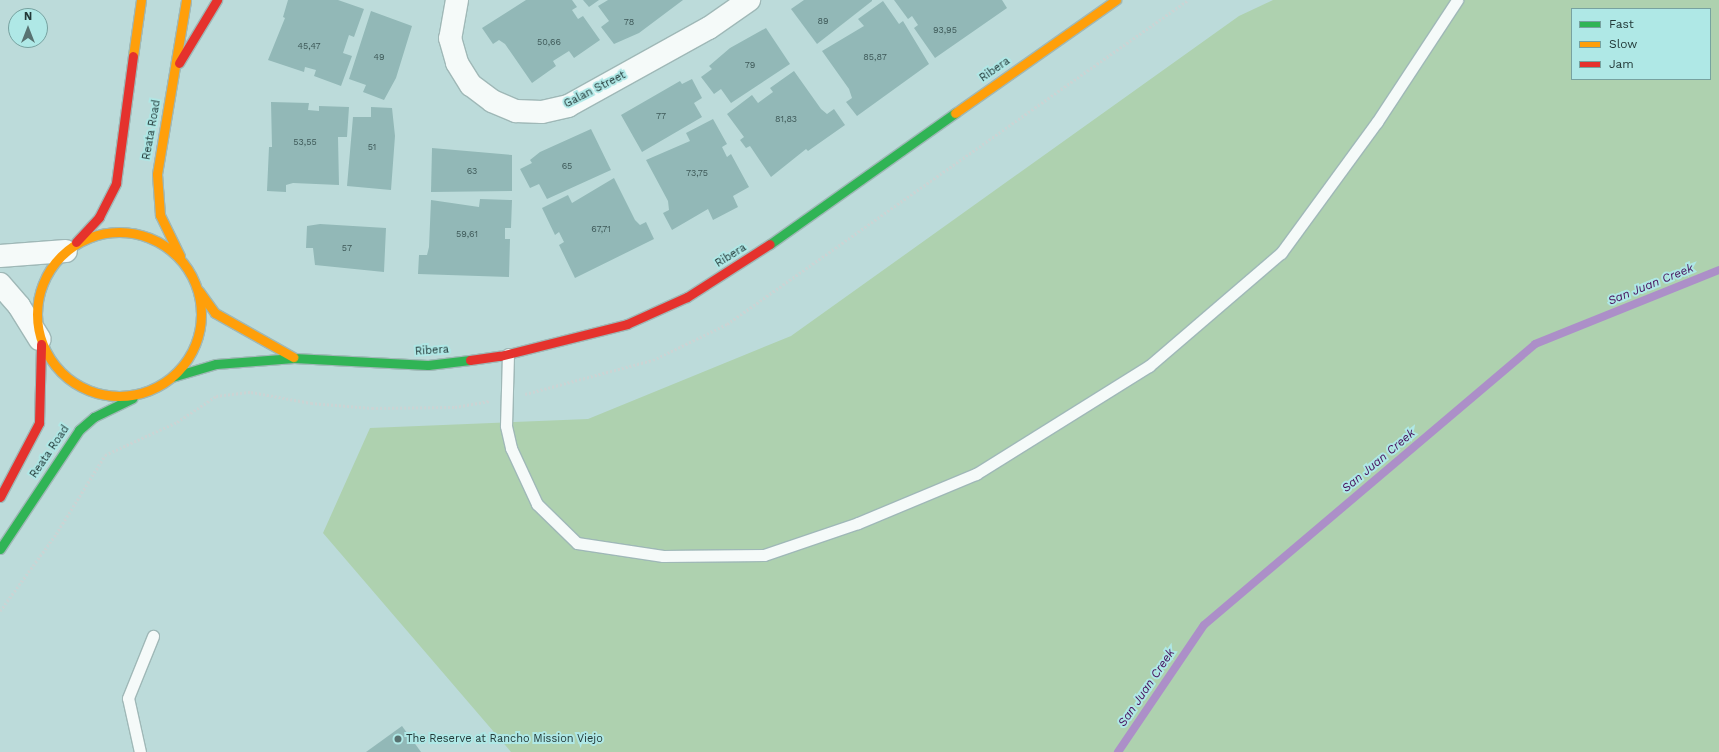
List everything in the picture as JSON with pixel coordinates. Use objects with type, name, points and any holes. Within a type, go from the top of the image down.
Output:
[{"type":"street","points":[[0,256],[67,250],[99,217],[116,183],[141,0]]},
{"type":"street","name":"Reata Road","points":[[182,261],[160,215],[157,174],[176,68],[186,0]]},
{"type":"street","points":[[176,68],[217,0]]},
{"type":"street","name":"Galan Street","points":[[457,0],[450,38],[457,63],[471,85],[492,101],[516,111],[542,112],[568,106],[709,28],[749,0]]},
{"type":"street","name":"Ribera","points":[[294,358],[215,313],[198,290],[182,261],[163,245],[140,235],[115,232],[91,237],[67,250],[50,270],[39,292],[36,315],[40,341],[53,365],[71,382],[94,393],[119,397],[144,393],[172,377],[216,364],[294,358],[428,365],[508,354],[627,324],[687,297],[757,253],[1116,0]]},
{"type":"street","points":[[0,284],[19,306],[40,341]]},
{"type":"street","name":"Ribera","points":[[172,377],[188,359],[199,338],[202,313],[198,290]]},
{"type":"street","name":"Reata Road","points":[[0,497],[39,423],[40,341]]},
{"type":"street","name":"Reata Road","points":[[0,549],[79,430],[94,417],[144,393]]},
{"type":"lane","points":[[508,354],[506,426],[511,448],[537,504],[578,543],[663,556],[764,555],[858,524],[976,474],[1149,366],[1281,253],[1378,122],[1457,0]]},
{"type":"lane","points":[[140,752],[128,698],[153,636]]},
{"type":"green space","points":[[1273,0],[1719,0],[1719,752],[511,752],[323,533],[370,428],[588,419],[791,336],[1239,16]]},
{"type":"building","points":[[288,0],[338,0],[364,9],[354,37],[349,35],[343,53],[352,56],[341,86],[314,76],[316,70],[305,67],[304,72],[268,60],[285,18],[283,17]]},
{"type":"building","points":[[526,0],[572,0],[577,7],[572,10],[578,19],[583,16],[600,40],[574,58],[569,51],[553,61],[556,66],[532,83],[505,44],[499,40],[493,44],[482,28]]},
{"type":"building","points":[[583,0],[599,0],[589,7]]},
{"type":"building","points":[[608,0],[683,0],[639,33],[614,44],[601,27],[609,21],[598,6]]},
{"type":"building","points":[[804,0],[872,1],[817,44],[791,9]]},
{"type":"building","points":[[894,0],[1002,0],[1007,8],[935,58],[914,28],[918,25],[912,16],[908,19]]},
{"type":"building","points":[[883,1],[899,24],[903,21],[929,64],[857,116],[846,102],[852,98],[849,89],[822,51],[864,26],[858,19]]},
{"type":"building","points":[[371,11],[412,26],[396,78],[384,100],[363,92],[366,85],[349,79]]},
{"type":"building","points":[[766,28],[790,64],[731,103],[721,89],[714,94],[701,77],[712,69],[709,66],[730,48]]},
{"type":"building","points":[[794,71],[821,109],[827,114],[834,109],[845,125],[808,151],[806,149],[771,177],[750,146],[746,148],[740,140],[744,137],[727,114],[752,95],[758,103],[773,92],[770,88]]},
{"type":"building","points":[[692,79],[702,98],[694,103],[702,117],[642,152],[621,115],[680,81],[682,84]]},
{"type":"building","points":[[271,102],[309,103],[308,110],[319,111],[319,106],[349,107],[347,137],[338,137],[339,185],[293,183],[286,185],[286,192],[267,191],[269,147],[272,147]]},
{"type":"building","points":[[371,107],[392,108],[395,136],[391,190],[347,186],[353,117],[371,117]]},
{"type":"building","points":[[713,119],[727,144],[722,147],[727,157],[731,154],[749,187],[733,196],[738,207],[713,220],[708,209],[672,230],[663,213],[669,210],[668,201],[646,160],[690,141],[686,133]]},
{"type":"building","points":[[591,129],[611,170],[547,199],[539,184],[530,188],[520,169],[532,163],[530,160],[540,152]]},
{"type":"building","points":[[432,148],[512,155],[512,191],[431,192]]},
{"type":"building","points":[[614,178],[635,220],[640,225],[646,222],[654,239],[575,278],[559,245],[564,242],[559,232],[555,235],[542,208],[568,195],[572,203]]},
{"type":"building","points":[[480,199],[512,200],[511,228],[505,228],[505,239],[510,239],[509,277],[418,274],[419,255],[427,255],[429,247],[431,200],[479,207]]},
{"type":"building","points":[[320,224],[386,228],[384,272],[315,265],[313,248],[306,248],[307,226]]},
{"type":"building","name":"The Reserve at Rancho Mission Viejo","points":[[402,726],[421,752],[366,752]]},
{"type":"waterway","name":"San Juan Creek","points":[[1118,752],[1204,625],[1535,344],[1719,270]]},
{"type":"traffic: fast","points":[[770,244],[955,113]]},
{"type":"traffic: fast","points":[[172,377],[216,364],[294,358],[428,365],[470,360]]},
{"type":"traffic: fast","points":[[0,549],[79,430],[94,417],[133,398]]},
{"type":"traffic: slow","points":[[133,56],[141,0]]},
{"type":"traffic: slow","points":[[180,256],[160,215],[157,174],[186,0]]},
{"type":"traffic: slow","points":[[955,113],[1116,0]]},
{"type":"traffic: slow","points":[[111,232],[127,232],[150,238],[165,246],[177,256],[187,268],[198,290],[201,314],[198,338],[187,360],[177,372],[165,382],[143,393],[127,396],[111,396],[95,393],[73,382],[61,372],[51,360],[40,338],[37,322],[37,306],[40,290],[51,268],[61,256],[73,246],[95,235],[111,232]]},
{"type":"traffic: slow","points":[[199,291],[215,313],[293,357]]},
{"type":"traffic: jam","points":[[179,63],[217,0]]},
{"type":"traffic: jam","points":[[76,242],[99,217],[116,183],[133,56]]},
{"type":"traffic: jam","points":[[470,360],[500,356],[627,324],[687,297],[770,244]]},
{"type":"traffic: jam","points":[[0,497],[39,423],[41,344]]},
{"type":"place","name":"The Reserve at Rancho Mission Viejo","points":[[398,739]]}]
